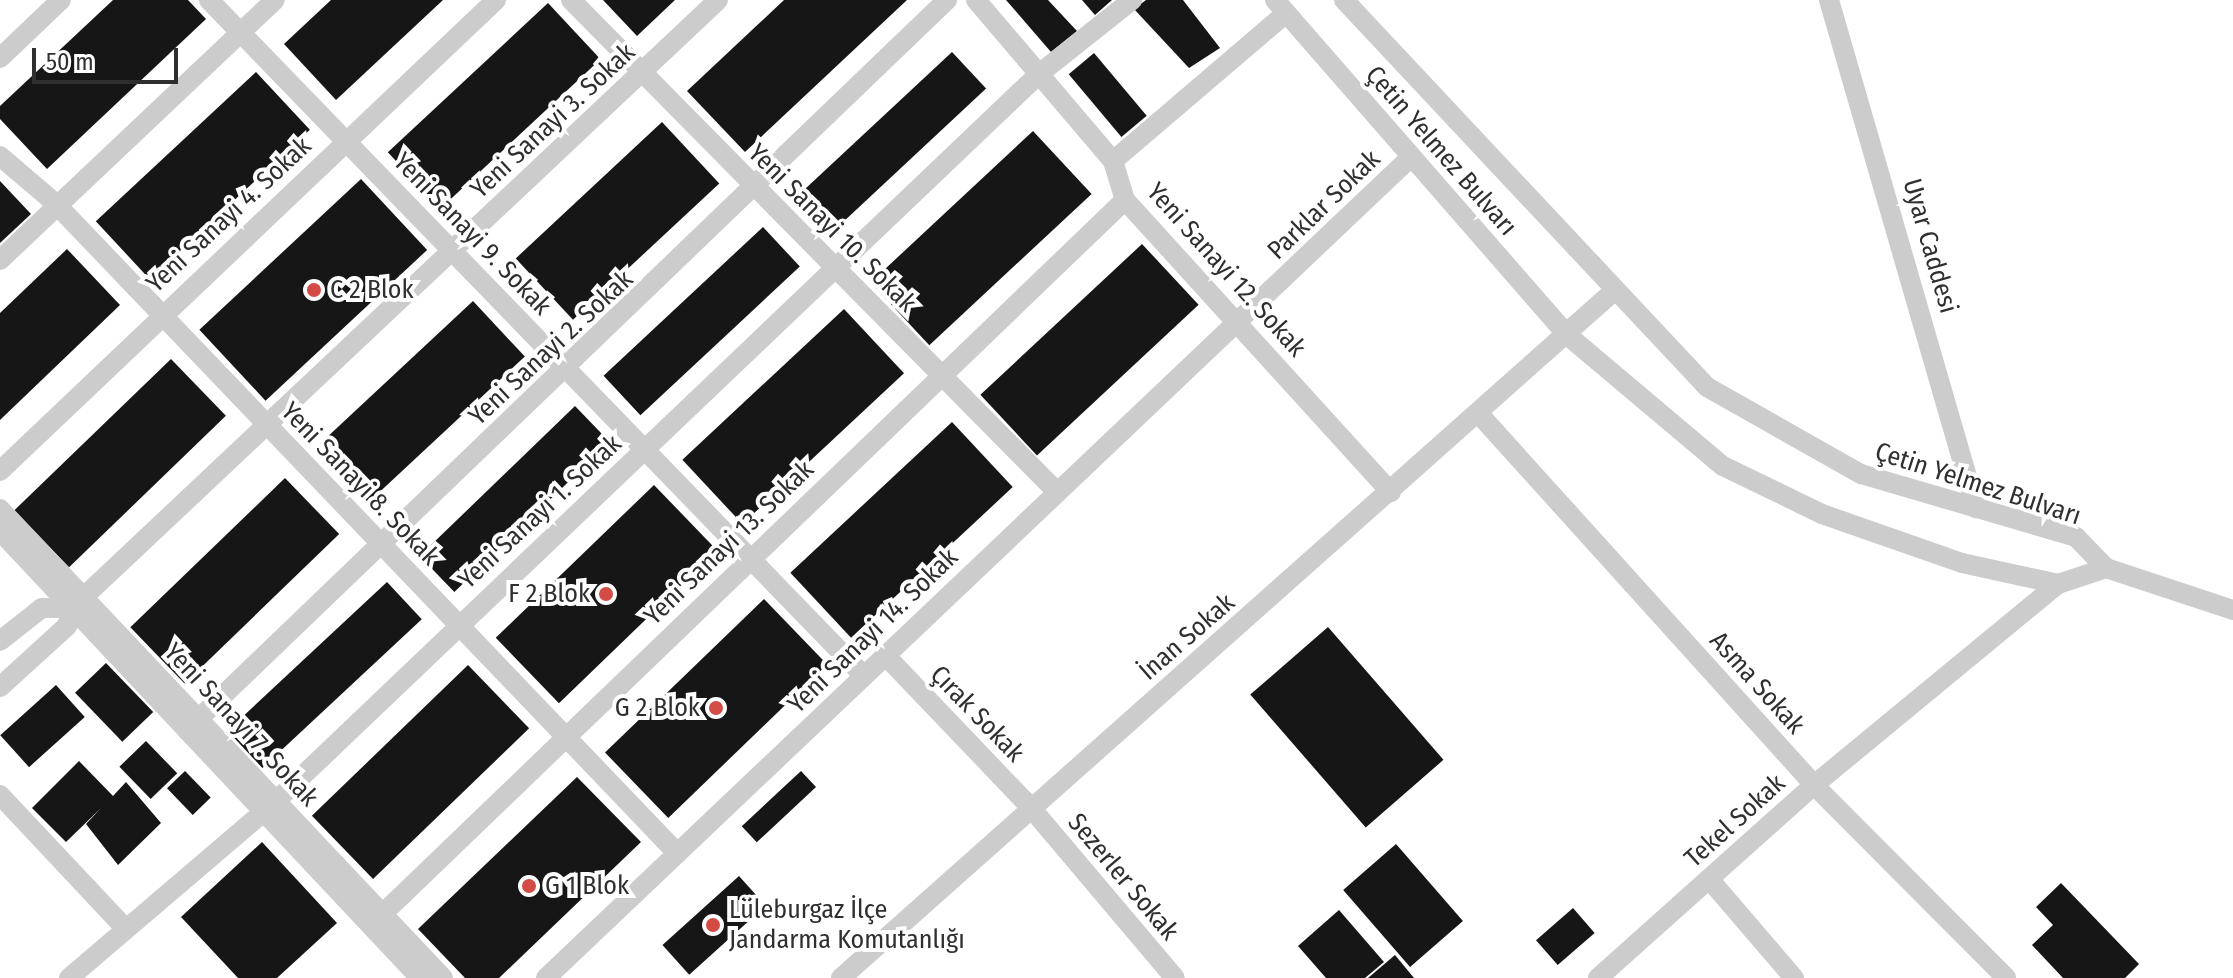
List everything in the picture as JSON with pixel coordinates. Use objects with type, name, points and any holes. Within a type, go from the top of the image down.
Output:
[{"type":"street","points":[[0,58],[61,0]]},
{"type":"street","name":"Yeni Sanayi 9. Sokak","points":[[209,0],[864,676]]},
{"type":"street","points":[[0,260],[55,203],[275,0]]},
{"type":"street","name":"Yeni Sanayi 4. Sokak","points":[[0,471],[496,0]]},
{"type":"street","name":"Yeni Sanayi 10. Sokak","points":[[571,0],[1057,492]]},
{"type":"street","name":"Yeni Sanayi 3. Sokak","points":[[0,687],[67,626],[79,602],[718,0]]},
{"type":"street","name":"Yeni Sanayi 2. Sokak","points":[[194,725],[757,189],[947,0]]},
{"type":"street","name":"Yeni Sanayi 1. Sokak","points":[[69,978],[123,926],[268,804],[837,269],[1039,74],[1132,0]]},
{"type":"street","name":"Çetin Yelmez Bulvarı","points":[[1344,0],[1707,387],[1861,474],[2076,537],[2106,568]]},
{"type":"street","name":"Uyar Caddesi","points":[[1829,0],[1976,508]]},
{"type":"street","name":"Yeni Sanayi 12. Sokak","points":[[982,2],[1113,161],[1125,200],[1391,492]]},
{"type":"street","points":[[1113,161],[1280,6]]},
{"type":"street","name":"Çetin Yelmez Bulvarı","points":[[1280,6],[1566,334],[1723,466],[1822,514],[1962,563],[2058,584]]},
{"type":"street","name":"Yeni Sanayi 8. Sokak","points":[[0,156],[55,203],[677,853]]},
{"type":"street","name":"Parklar Sokak","points":[[1237,324],[1411,157]]},
{"type":"street","name":"Yeni Sanayi 13. Sokak","points":[[377,919],[1125,200]]},
{"type":"street","name":"İnan Sokak","points":[[841,978],[1615,290]]},
{"type":"street","name":"Yeni Sanayi 14. Sokak","points":[[546,978],[1237,324]]},
{"type":"street","name":"Asma Sokak","points":[[1479,414],[1814,785],[2006,978]]},
{"type":"street","name":"Yeni Sanayi 7. Sokak","points":[[0,509],[79,602],[268,804],[377,919],[443,978]]},
{"type":"street","name":"Yeni Sanayi 7. Sokak","points":[[0,531],[79,602]]},
{"type":"street","points":[[2058,584],[2106,568],[2233,610]]},
{"type":"street","name":"Tekel Sokak","points":[[1598,978],[1814,785],[2058,584]]},
{"type":"street","points":[[0,641],[42,608],[79,602]]},
{"type":"street","name":"Çırak Sokak","points":[[885,655],[1032,809]]},
{"type":"street","points":[[0,795],[123,926]]},
{"type":"street","name":"Sezerler Sokak","points":[[1032,809],[1175,978]]},
{"type":"street","points":[[1710,880],[1794,978]]},
{"type":"street","name":"Yeni Sanayi 7. Sokak","points":[[377,919],[420,978]]},
{"type":"building","points":[[113,0],[188,0],[206,19],[47,169],[0,119],[0,106]]},
{"type":"building","points":[[331,0],[443,0],[336,100],[284,44]]},
{"type":"building","points":[[603,0],[675,0],[637,36]]},
{"type":"building","points":[[784,0],[907,0],[745,152],[687,91]]},
{"type":"building","points":[[1006,0],[1048,0],[1077,31],[1051,52]]},
{"type":"building","points":[[1082,0],[1112,0],[1095,15]]},
{"type":"building","points":[[1146,0],[1183,0],[1220,48],[1189,68],[1134,9]]},
{"type":"building","points":[[548,3],[601,59],[440,209],[388,152]]},
{"type":"building","points":[[952,52],[986,89],[828,236],[794,199]]},
{"type":"building","points":[[1094,53],[1147,116],[1121,137],[1069,74]]},
{"type":"building","points":[[256,72],[310,130],[150,279],[96,221]]},
{"type":"building","points":[[662,122],[719,183],[573,320],[516,258]]},
{"type":"building","points":[[1033,131],[1092,194],[929,345],[871,282]]},
{"type":"building","name":"C 2 Blok","points":[[361,179],[427,250],[266,401],[199,330]]},
{"type":"building","points":[[0,181],[31,214],[0,243]]},
{"type":"building","points":[[763,227],[800,266],[640,415],[604,376]]},
{"type":"building","points":[[1142,244],[1199,305],[1037,455],[980,395]]},
{"type":"building","points":[[67,249],[120,305],[0,420],[0,313]]},
{"type":"building","points":[[473,301],[525,357],[368,503],[316,447]]},
{"type":"building","points":[[844,309],[904,373],[742,524],[682,460]]},
{"type":"building","points":[[171,359],[226,416],[69,567],[14,510]]},
{"type":"building","points":[[575,406],[610,442],[454,592],[420,556]]},
{"type":"building","points":[[952,422],[1013,487],[851,638],[790,573]]},
{"type":"building","points":[[285,478],[339,534],[185,683],[130,627]]},
{"type":"building","name":"F 2 Blok","points":[[654,485],[717,550],[559,703],[496,638]]},
{"type":"building","points":[[387,582],[422,619],[262,768],[228,731]]},
{"type":"building","name":"G 2 Blok","points":[[764,599],[827,664],[668,818],[605,753]]},
{"type":"building","points":[[1328,627],[1443,760],[1366,827],[1250,695]]},
{"type":"building","points":[[106,663],[153,712],[122,742],[75,693]]},
{"type":"building","points":[[468,665],[529,728],[373,879],[312,816]]},
{"type":"building","points":[[56,685],[85,717],[29,767],[0,735]]},
{"type":"building","points":[[146,741],[177,773],[151,799],[119,767]]},
{"type":"building","points":[[79,761],[113,796],[126,782],[161,823],[118,865],[86,824],[101,808],[66,842],[32,808]]},
{"type":"building","points":[[185,771],[211,798],[193,815],[167,788]]},
{"type":"building","points":[[801,771],[816,787],[757,842],[742,826]]},
{"type":"building","name":"G 1 Blok","points":[[577,777],[641,842],[499,978],[465,978],[418,929]]},
{"type":"building","points":[[262,842],[337,923],[277,978],[238,978],[181,917]]},
{"type":"building","points":[[1396,844],[1463,921],[1410,967],[1343,890]]},
{"type":"building","name":"Lüleburgaz İlçe Jandarma Komutanlığı","points":[[739,876],[766,906],[689,975],[662,945]]},
{"type":"building","points":[[2061,883],[2139,964],[2125,978],[2063,978],[2032,945],[2053,925],[2036,907]]},
{"type":"building","points":[[1573,908],[1595,933],[1558,965],[1536,940]]},
{"type":"building","points":[[1339,910],[1384,962],[1365,978],[1326,978],[1298,946]]},
{"type":"building","points":[[1395,955],[1414,978],[1368,978]]},
{"type":"place","name":"C 2 Blok","points":[[314,290]]},
{"type":"place","name":"F 2 Blok","points":[[606,594]]},
{"type":"place","name":"G 2 Blok","points":[[716,708]]},
{"type":"place","name":"G 1 Blok","points":[[529,886]]},
{"type":"place","name":"Lüleburgaz İlçe Jandarma Komutanlığı","points":[[713,925]]}]
